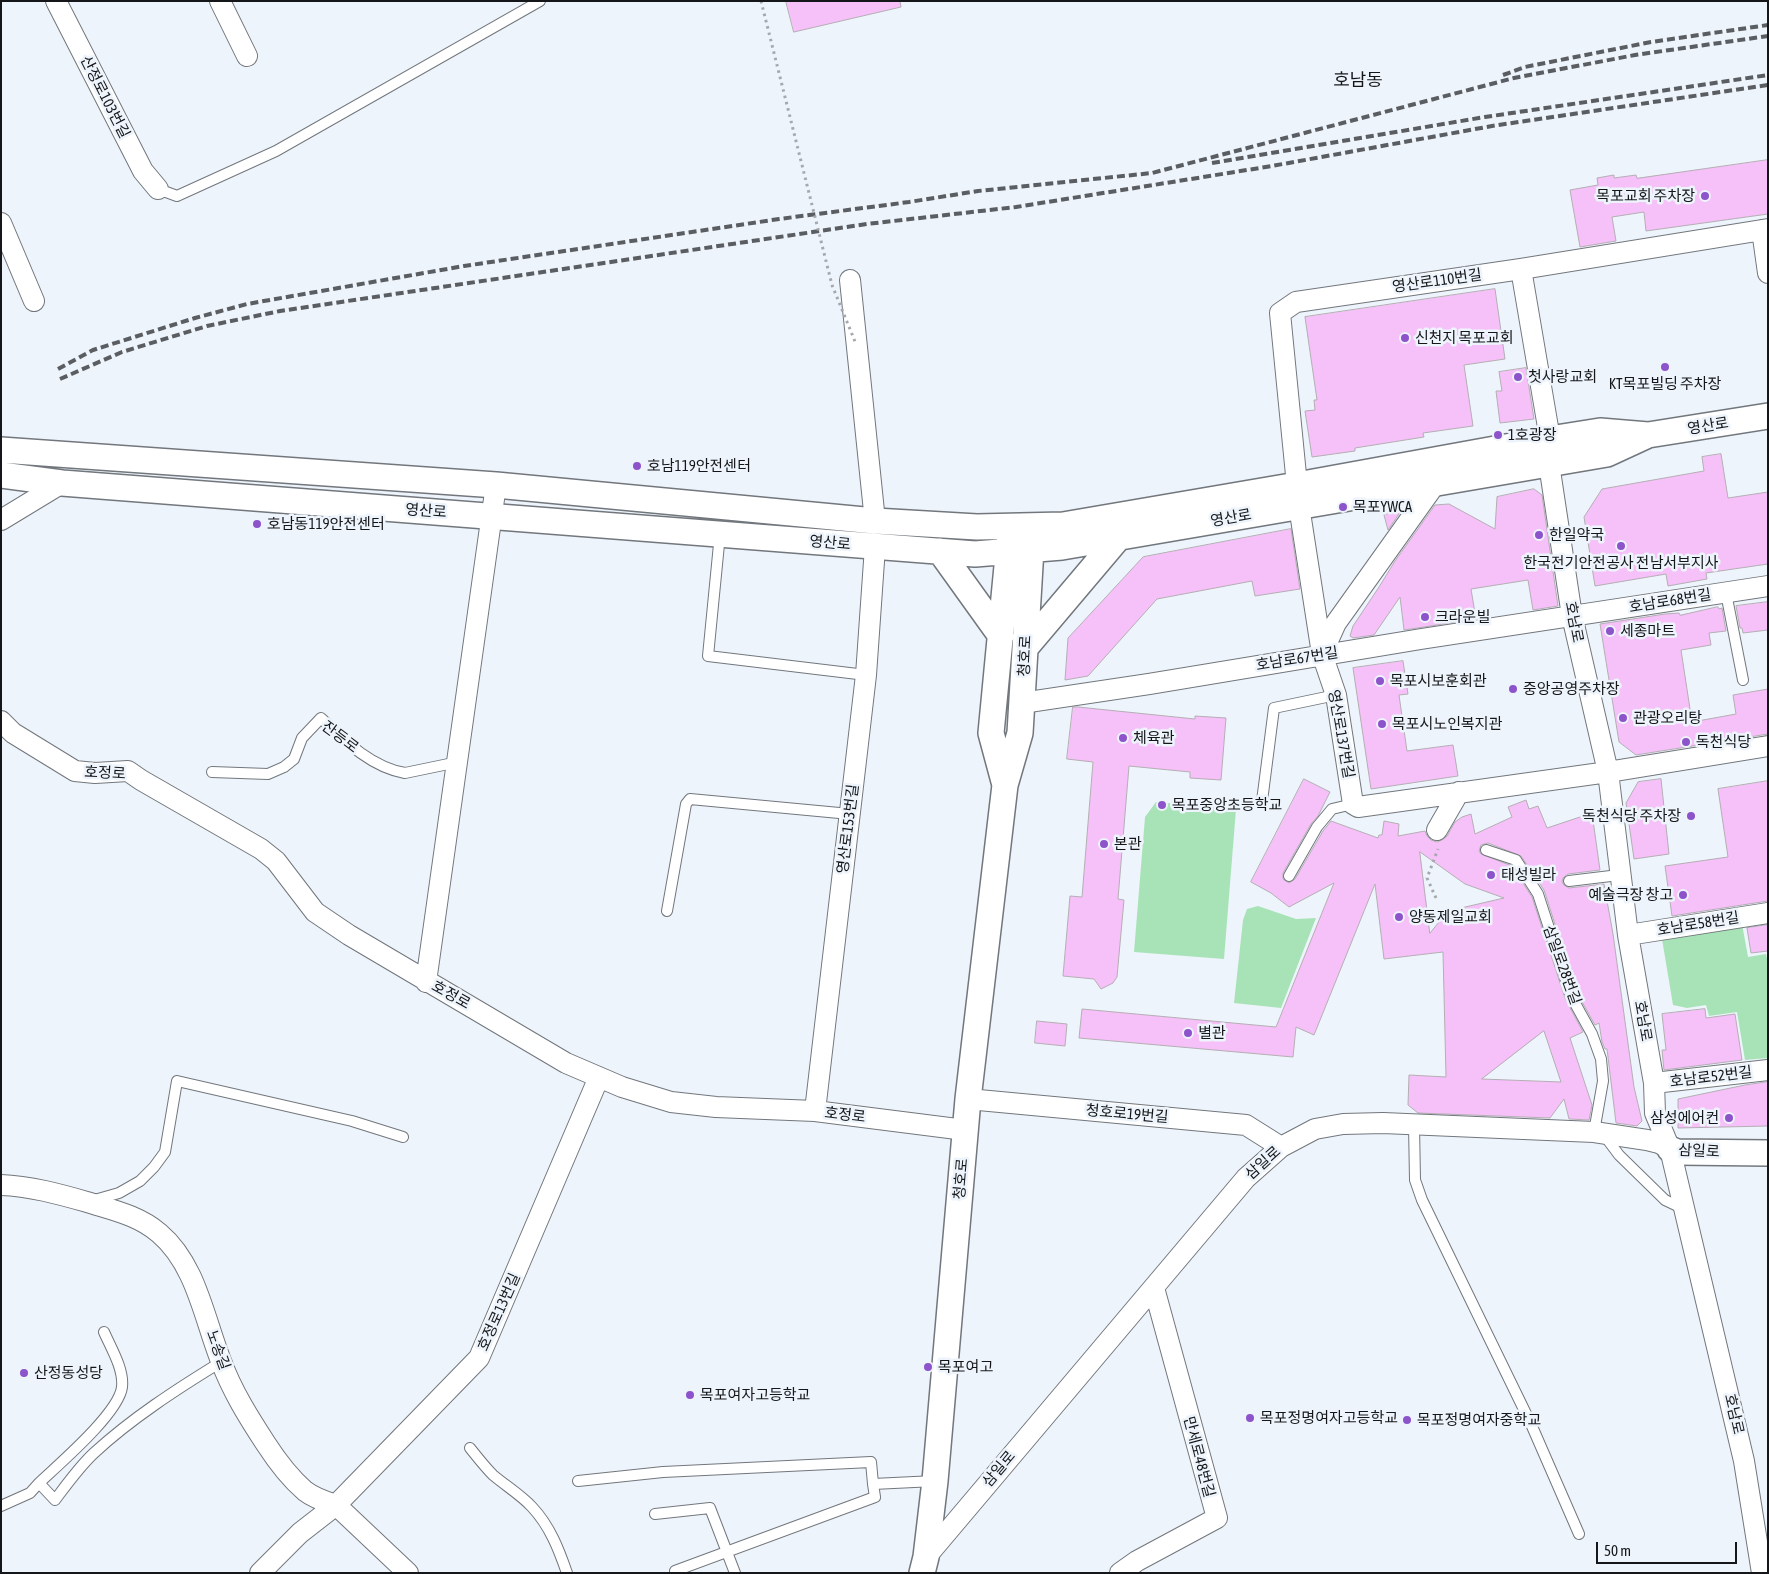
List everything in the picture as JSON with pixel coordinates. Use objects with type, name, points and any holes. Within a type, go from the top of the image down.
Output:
[{"type":"street","name":"산정로103번길","points":[[56,1],[143,171],[158,189]]},
{"type":"street","points":[[220,1],[247,56]]},
{"type":"street","points":[[1,223],[34,301]]},
{"type":"street","points":[[1765,229],[1768,273]]},
{"type":"street","name":"영산로110번길","points":[[1298,496],[1280,313],[1296,302],[1306,299],[1521,269],[1765,229]]},
{"type":"street","points":[[1521,269],[1550,439]]},
{"type":"street","points":[[850,280],[875,521]]},
{"type":"street","name":"영산로","points":[[1,450],[496,485],[875,521],[977,527],[1062,547],[1119,538],[1550,439],[1600,431],[1648,435],[1768,416]]},
{"type":"street","name":"영산로","points":[[1,475],[62,483],[975,554],[1063,525],[1298,496],[1436,483],[1607,454],[1648,435]]},
{"type":"street","name":"호남로","points":[[1549,464],[1572,616],[1608,772],[1619,875],[1654,1083],[1655,1113],[1670,1149],[1744,1460],[1762,1573]]},
{"type":"street","points":[[1,520],[62,483]]},
{"type":"street","points":[[1322,654],[1336,623],[1436,483]]},
{"type":"street","points":[[426,982],[496,485]]},
{"type":"street","name":"영산로137번길","points":[[1298,496],[1322,654],[1336,695],[1353,804]]},
{"type":"street","name":"청호로","points":[[1005,785],[992,733],[1001,636],[1021,538]]},
{"type":"street","name":"청호로","points":[[924,1565],[934,1481],[968,1099],[1005,785],[1020,733],[1026,647],[1021,538]]},
{"type":"street","points":[[1026,647],[1119,538]]},
{"type":"street","name":"영산로153번길","points":[[815,1111],[866,675],[875,547]]},
{"type":"street","points":[[940,551],[1001,636]]},
{"type":"street","name":"호남로68번길","points":[[1572,616],[1768,586]]},
{"type":"street","name":"호남로67번길","points":[[1022,702],[1149,684],[1322,654],[1572,616]]},
{"type":"street","name":"호정로","points":[[5,734],[75,771],[95,773],[128,771],[261,849],[276,861],[315,912],[349,935],[566,1063],[622,1087],[671,1102],[716,1107],[815,1111],[965,1130]]},
{"type":"street","points":[[1353,804],[1358,807],[1608,772],[1768,746]]},
{"type":"street","points":[[1437,830],[1458,792]]},
{"type":"street","name":"호남로58번길","points":[[1628,935],[1768,913]]},
{"type":"street","name":"호남로52번길","points":[[1654,1083],[1768,1070]]},
{"type":"street","name":"호정로13번길","points":[[260,1573],[300,1533],[336,1505],[478,1358],[599,1077]]},
{"type":"street","name":"청호로19번길","points":[[968,1099],[1246,1126],[1281,1147]]},
{"type":"street","name":"삼일로","points":[[924,1565],[1246,1178],[1281,1147],[1315,1129],[1343,1124],[1383,1122],[1599,1133],[1647,1140],[1659,1143],[1676,1152],[1768,1153]]},
{"type":"street","name":"노송길","points":[[1,1185],[17,1185],[125,1213],[145,1222],[169,1243],[192,1280],[221,1362],[235,1393],[274,1455],[306,1492],[336,1505],[408,1573]]},
{"type":"street","name":"만세로48번길","points":[[1120,1573],[1138,1561],[1217,1518],[1154,1288]]},
{"type":"lane","points":[[158,189],[177,196],[276,151],[540,1]]},
{"type":"lane","points":[[720,534],[708,656],[866,675]]},
{"type":"lane","points":[[1726,592],[1743,680]]},
{"type":"lane","points":[[1262,801],[1274,708],[1336,695]]},
{"type":"lane","name":"잔등로","points":[[212,772],[268,774],[284,767],[294,758],[302,738],[321,718],[354,748],[384,767],[398,772],[405,773],[458,762]]},
{"type":"lane","points":[[667,911],[686,804],[690,799],[850,814]]},
{"type":"lane","points":[[1289,876],[1317,827],[1332,809],[1353,804]]},
{"type":"lane","name":"삼일로28번길","points":[[1486,850],[1516,860],[1538,894],[1571,996],[1592,1034],[1601,1059],[1603,1081],[1599,1133]]},
{"type":"lane","points":[[1568,880],[1619,875]]},
{"type":"lane","points":[[88,1202],[119,1193],[131,1187],[154,1167],[165,1152],[168,1142],[177,1081],[352,1121],[403,1137]]},
{"type":"lane","points":[[1414,1125],[1415,1180],[1422,1200],[1531,1424],[1579,1534]]},
{"type":"lane","points":[[1599,1133],[1665,1200],[1684,1209]]},
{"type":"lane","points":[[1,1506],[30,1493],[91,1433],[120,1396],[122,1386],[121,1375],[104,1332]]},
{"type":"lane","points":[[39,1483],[55,1500],[93,1454],[185,1384],[221,1362]]},
{"type":"lane","points":[[470,1448],[494,1476],[511,1488],[534,1509],[547,1528],[567,1573]]},
{"type":"lane","points":[[578,1481],[663,1472],[871,1462],[874,1497],[676,1570]]},
{"type":"lane","points":[[873,1484],[934,1481]]},
{"type":"lane","points":[[655,1514],[710,1508],[735,1573]]},
{"type":"path","points":[[761,1],[832,286],[856,344]]},
{"type":"path","points":[[1436,898],[1427,878],[1442,840],[1437,830]]},
{"type":"green space","points":[[1156,802],[1236,809],[1224,959],[1134,952],[1145,817]]},
{"type":"green space","points":[[1258,906],[1296,919],[1316,918],[1281,1008],[1234,1003],[1243,920],[1247,909]]},
{"type":"green space","points":[[1742,924],[1748,957],[1766,954],[1768,963],[1768,1058],[1745,1060],[1737,1012],[1709,1016],[1706,1005],[1687,1008],[1673,1005],[1662,939]]},
{"type":"building","points":[[786,1],[900,1],[901,7],[794,32]]},
{"type":"building","name":"목포교회 주차장","points":[[1768,160],[1768,214],[1646,231],[1644,212],[1612,217],[1616,241],[1580,247],[1570,190],[1598,185],[1597,178],[1614,175],[1614,178],[1636,175],[1637,178]]},
{"type":"building","points":[[1495,289],[1505,359],[1464,365],[1473,426],[1423,433],[1424,437],[1355,448],[1355,451],[1312,457],[1305,411],[1315,410],[1314,400],[1317,400],[1305,317]]},
{"type":"building","points":[[1526,368],[1534,419],[1500,423],[1496,391],[1502,391],[1499,372]]},
{"type":"building","points":[[1721,454],[1728,498],[1768,492],[1768,564],[1706,573],[1707,579],[1668,586],[1666,574],[1595,586],[1584,517],[1602,489],[1704,471],[1702,457]]},
{"type":"building","points":[[1534,489],[1542,495],[1558,606],[1533,610],[1528,580],[1471,589],[1476,619],[1404,630],[1400,597],[1374,635],[1353,638],[1350,636],[1353,626],[1395,561],[1435,505],[1449,504],[1495,529],[1497,497]]},
{"type":"building","points":[[1401,511],[1388,530],[1384,515]]},
{"type":"building","points":[[1291,529],[1300,589],[1255,596],[1252,581],[1157,599],[1088,676],[1065,680],[1068,638],[1143,557]]},
{"type":"building","points":[[1768,602],[1768,630],[1743,633],[1742,628],[1740,628],[1736,606]]},
{"type":"building","points":[[1718,607],[1719,609],[1722,608],[1726,631],[1709,633],[1711,645],[1681,650],[1692,722],[1736,714],[1733,695],[1768,689],[1768,734],[1636,755],[1619,742],[1600,624],[1665,614],[1679,613],[1680,615]]},
{"type":"building","name":"목포시노인복지관","points":[[1403,661],[1408,694],[1399,695],[1407,751],[1453,745],[1458,776],[1371,789],[1353,668]]},
{"type":"building","points":[[1073,707],[1195,719],[1195,716],[1226,718],[1221,780],[1190,778],[1190,772],[1129,766],[1118,899],[1124,900],[1117,977],[1113,983],[1101,989],[1094,979],[1063,976],[1070,896],[1082,897],[1093,762],[1067,759]]},
{"type":"building","points":[[1304,779],[1330,792],[1318,816],[1311,824],[1283,873],[1283,879],[1289,883],[1295,879],[1323,831],[1331,821],[1378,838],[1379,835],[1382,835],[1384,821],[1399,824],[1398,836],[1425,831],[1431,840],[1437,842],[1447,836],[1455,822],[1462,817],[1471,814],[1475,834],[1512,817],[1508,807],[1526,800],[1529,809],[1538,806],[1547,828],[1592,813],[1600,870],[1568,874],[1563,878],[1562,882],[1569,888],[1604,884],[1613,934],[1634,1087],[1642,1121],[1637,1126],[1616,1123],[1607,1049],[1605,1049],[1602,1042],[1599,1023],[1595,1025],[1577,993],[1544,890],[1521,856],[1488,843],[1481,845],[1479,851],[1481,854],[1512,866],[1532,897],[1565,998],[1583,1032],[1570,1038],[1592,1105],[1589,1120],[1569,1119],[1564,1099],[1550,1118],[1418,1113],[1408,1105],[1409,1075],[1446,1077],[1443,952],[1384,959],[1375,884],[1314,1035],[1296,1027],[1293,1057],[1079,1038],[1082,1009],[1276,1027],[1334,883],[1289,907],[1271,893],[1251,882]],"holes":[[[1420,852],[1465,884],[1504,898],[1448,911],[1430,933]],[[1544,1031],[1561,1082],[1482,1079]]]},
{"type":"building","points":[[1661,779],[1669,854],[1634,859],[1626,803],[1638,782]]},
{"type":"building","points":[[1768,781],[1768,901],[1672,916],[1665,866],[1728,857],[1718,789]]},
{"type":"building","points":[[1768,925],[1768,951],[1751,953],[1747,928]]},
{"type":"building","points":[[1705,1009],[1706,1018],[1735,1014],[1742,1060],[1664,1070],[1662,1050],[1666,1050],[1662,1014]]},
{"type":"building","points":[[1037,1021],[1067,1024],[1065,1046],[1035,1043]]},
{"type":"building","points":[[1768,1082],[1768,1126],[1678,1128],[1678,1099]]},
{"type":"railway","points":[[1503,75],[1525,67],[1651,42],[1768,25]]},
{"type":"railway","points":[[58,369],[93,350],[247,304],[464,266],[779,219],[978,191],[1152,173],[1514,78],[1635,55],[1768,36]]},
{"type":"railway","points":[[1212,163],[1485,117],[1768,75]]},
{"type":"railway","points":[[60,379],[122,352],[207,326],[280,311],[867,224],[1016,207],[1272,166],[1492,126],[1768,85]]},
{"type":"place","name":"목포교회 주차장","points":[[1705,196]]},
{"type":"place","name":"신천지 목포교회","points":[[1405,338]]},
{"type":"place","name":"KT목포빌딩 주차장","points":[[1665,367]]},
{"type":"place","name":"첫사랑교회","points":[[1518,377]]},
{"type":"place","name":"1호광장","points":[[1498,435]]},
{"type":"place","name":"호남119안전센터","points":[[637,466]]},
{"type":"place","name":"목포YWCA","points":[[1343,507]]},
{"type":"place","name":"호남동119안전센터","points":[[257,524]]},
{"type":"place","name":"한일약국","points":[[1539,535]]},
{"type":"place","name":"한국전기안전공사 전남서부지사","points":[[1621,546]]},
{"type":"place","name":"크라운빌","points":[[1425,617]]},
{"type":"place","name":"세종마트","points":[[1610,631]]},
{"type":"place","name":"목포시보훈회관","points":[[1380,681]]},
{"type":"place","name":"중앙공영주차장","points":[[1513,689]]},
{"type":"place","name":"관광오리탕","points":[[1623,718]]},
{"type":"place","name":"목포시노인복지관","points":[[1382,724]]},
{"type":"place","name":"체육관","points":[[1123,738]]},
{"type":"place","name":"독천식당","points":[[1686,742]]},
{"type":"place","name":"목포중앙초등학교","points":[[1162,805]]},
{"type":"place","name":"독천식당 주차장","points":[[1691,816]]},
{"type":"place","name":"본관","points":[[1104,844]]},
{"type":"place","name":"태성빌라","points":[[1491,875]]},
{"type":"place","name":"예술극장 창고","points":[[1683,895]]},
{"type":"place","name":"양동제일교회","points":[[1399,917]]},
{"type":"place","name":"별관","points":[[1188,1033]]},
{"type":"place","name":"삼성에어컨","points":[[1729,1118]]},
{"type":"place","name":"목포여고","points":[[928,1367]]},
{"type":"place","name":"산정동성당","points":[[24,1373]]},
{"type":"place","name":"목포여자고등학교","points":[[690,1395]]},
{"type":"place","name":"목포정명여자고등학교","points":[[1250,1418]]},
{"type":"place","name":"목포정명여자중학교","points":[[1407,1420]]},
{"type":"district","name":"호남동","points":[[1358,80]]}]
